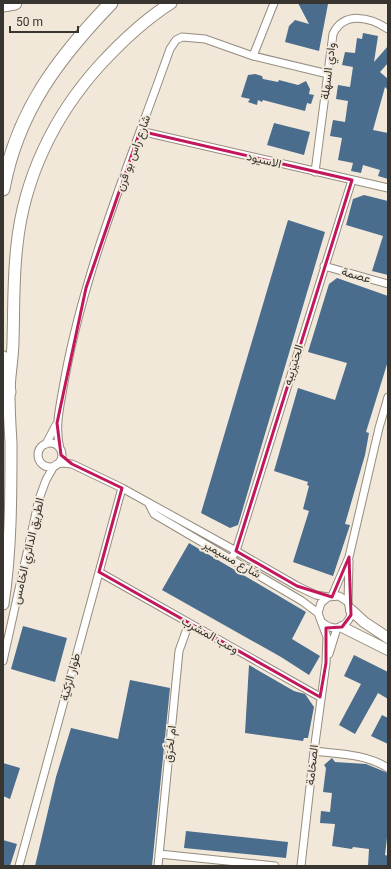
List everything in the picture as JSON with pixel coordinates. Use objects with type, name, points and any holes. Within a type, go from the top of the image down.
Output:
[{"type":"highway","points":[[3,6],[15,3]]},
{"type":"highway","points":[[3,188],[21,130],[45,83],[76,40],[111,3]]},
{"type":"highway","points":[[3,358],[9,392]]},
{"type":"main road","points":[[3,604],[8,564],[11,484],[9,392],[13,342],[17,245],[25,198],[50,136],[64,111],[94,72],[128,36],[171,3]]},
{"type":"street","points":[[253,56],[274,3]]},
{"type":"street","name":"وادي السهلة","points":[[315,172],[333,34],[341,22],[349,18],[358,18],[381,24],[388,29]]},
{"type":"street","name":"شارع راس بو قرن","points":[[46,444],[57,423],[68,361],[86,288],[140,131],[170,49],[176,40],[182,37],[205,39],[253,56],[328,74]]},
{"type":"street","name":"الاسيود","points":[[140,131],[388,188]]},
{"type":"street","name":"الحنيزيبه","points":[[231,559],[236,551],[352,180]]},
{"type":"street","name":"عصمة","points":[[324,266],[388,284]]},
{"type":"street","points":[[388,397],[379,428],[349,557],[330,596],[321,603],[318,613],[323,623],[327,626],[340,627],[388,650]]},
{"type":"street","name":"شارع راس بو قرن","points":[[57,423],[61,452]]},
{"type":"street","points":[[46,444],[54,444],[61,452],[56,465],[46,466],[38,457],[40,449],[46,444]]},
{"type":"street","name":"شارع مسيمير","points":[[61,452],[72,464]]},
{"type":"street","name":"شارع مسيمير","points":[[56,465],[62,462],[72,464],[122,488],[287,581],[316,595],[330,596]]},
{"type":"street","name":"الطريق الدائري الخامس","points":[[3,661],[39,499],[46,480],[56,465]]},
{"type":"street","name":"طوار الرّكية","points":[[19,866],[122,488]]},
{"type":"street","name":"شارع مسيمير","points":[[149,504],[154,514],[283,589],[310,606],[318,613]]},
{"type":"street","points":[[340,627],[349,619],[349,557]]},
{"type":"street","name":"وعب المشرب","points":[[99,572],[320,698]]},
{"type":"street","points":[[283,589],[287,581]]},
{"type":"street","points":[[330,596],[339,596],[364,622],[388,638]]},
{"type":"street","name":"ام لخَرَق","points":[[158,866],[179,651],[189,623]]},
{"type":"street","name":"الصخامة","points":[[301,866],[320,698],[326,664],[327,637],[323,623]]},
{"type":"street","name":"الصخامة","points":[[326,664],[340,627]]},
{"type":"street","points":[[314,751],[357,756],[370,759],[388,768]]},
{"type":"street","points":[[159,854],[275,866]]},
{"type":"highlighted area","points":[[140,131],[352,180],[236,551],[297,586],[332,597],[349,557],[351,615],[342,627],[326,628],[326,663],[320,697],[99,572],[122,488],[72,464],[61,455],[57,423],[86,288]]},
{"type":"building","points":[[298,3],[328,4],[319,51],[285,42],[289,26],[295,20],[309,24]]},
{"type":"building","points":[[363,33],[378,36],[374,62],[388,46],[388,63],[380,72],[388,79],[388,90],[385,87],[373,130],[388,133],[388,179],[378,176],[380,170],[363,165],[361,173],[351,171],[353,163],[338,160],[342,138],[330,136],[333,120],[345,122],[348,101],[336,99],[338,85],[350,87],[353,67],[342,65],[345,52],[355,53],[357,38],[362,39]]},
{"type":"building","points":[[255,74],[262,76],[263,79],[278,82],[279,80],[298,85],[306,81],[310,89],[309,94],[314,95],[311,104],[307,103],[305,111],[263,100],[262,102],[258,100],[257,105],[248,102],[250,99],[241,97],[248,75]]},
{"type":"building","points":[[274,123],[310,132],[304,155],[267,145]]},
{"type":"building","points":[[364,195],[388,201],[388,275],[372,271],[383,236],[346,225],[353,199]]},
{"type":"building","points":[[288,220],[325,232],[238,525],[230,528],[201,513]]},
{"type":"building","points":[[337,278],[388,296],[388,361],[366,432],[369,433],[365,455],[345,524],[350,525],[333,576],[293,562],[309,511],[303,509],[309,486],[307,485],[308,482],[274,471],[298,388],[335,400],[347,363],[308,352],[329,284]]},
{"type":"building","points":[[189,543],[306,612],[292,639],[320,656],[309,675],[281,657],[162,590]]},
{"type":"building","points":[[23,626],[67,638],[55,682],[11,669]]},
{"type":"building","points":[[354,655],[388,672],[388,699],[378,693],[355,734],[339,725],[361,684],[344,676]]},
{"type":"building","points":[[249,665],[294,691],[305,694],[314,707],[308,738],[304,738],[303,741],[245,733]]},
{"type":"building","points":[[130,680],[170,688],[152,866],[35,866],[56,777],[71,728],[118,739]]},
{"type":"building","points":[[382,715],[388,718],[388,744],[371,736]]},
{"type":"building","points":[[332,758],[335,762],[366,764],[388,773],[388,829],[385,855],[388,856],[388,866],[368,866],[369,849],[353,847],[352,849],[332,846],[335,824],[320,823],[321,811],[330,812],[332,793],[323,792],[326,768],[324,765]]},
{"type":"building","points":[[3,763],[20,768],[10,799],[3,796]]},
{"type":"building","points":[[186,831],[288,842],[286,858],[184,848]]},
{"type":"building","points":[[3,840],[17,844],[10,866],[3,866]]}]
